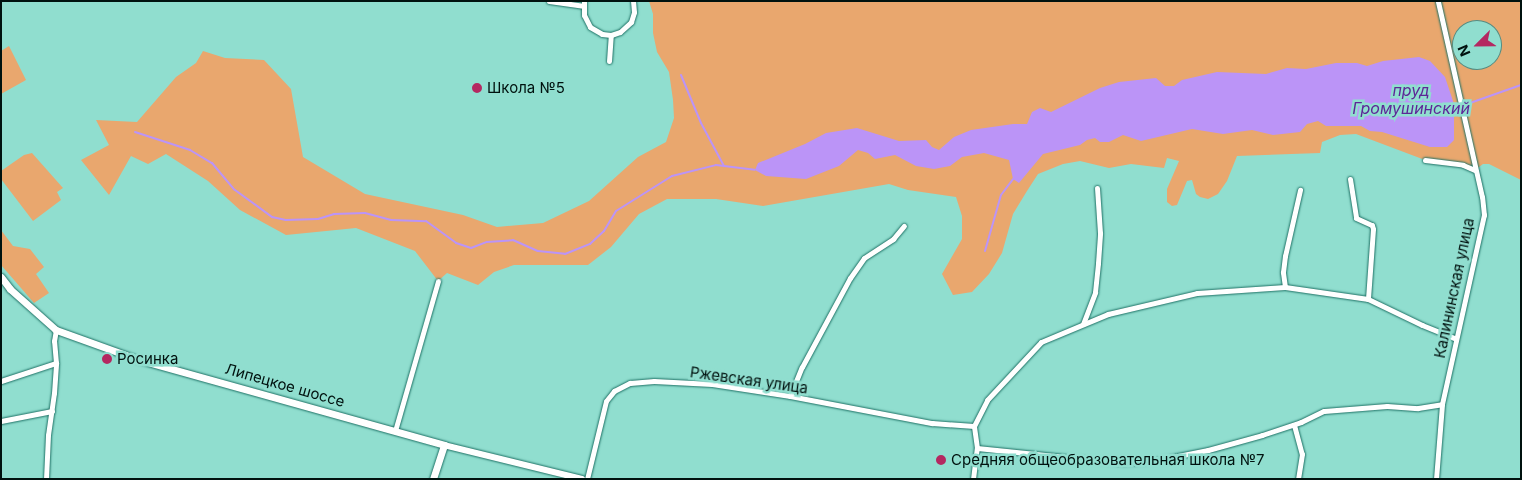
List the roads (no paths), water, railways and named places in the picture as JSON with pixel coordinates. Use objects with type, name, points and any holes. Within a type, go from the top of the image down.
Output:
[{"type":"main road","name":"Липецкое шоссе","points":[[1,278],[10,289],[56,330],[140,360],[444,445]]},
{"type":"main road","points":[[433,479],[444,445]]},
{"type":"street","points":[[549,1],[584,4],[584,15],[590,27],[602,34],[611,35],[620,32],[631,22],[634,12],[633,1]]},
{"type":"street","name":"Калининская улица","points":[[1436,479],[1442,404],[1484,215],[1438,1]]},
{"type":"street","points":[[609,61],[611,35]]},
{"type":"street","points":[[1425,160],[1463,165],[1475,170]]},
{"type":"street","points":[[1350,179],[1356,218],[1372,225],[1374,229],[1368,299]]},
{"type":"street","points":[[1083,324],[1095,292],[1098,263],[1100,233],[1097,188]]},
{"type":"street","points":[[1285,287],[1283,272],[1285,256],[1300,190]]},
{"type":"street","points":[[790,396],[802,367],[850,278],[864,258],[893,239],[904,226]]},
{"type":"street","points":[[395,431],[438,281]]},
{"type":"street","points":[[973,479],[977,448],[974,426],[987,400],[1042,342],[1108,314],[1197,293],[1285,287],[1368,299],[1422,325],[1456,338]]},
{"type":"street","points":[[46,479],[48,435],[56,363],[54,341],[56,330]]},
{"type":"street","points":[[1,380],[56,363]]},
{"type":"street","name":"Ржевская улица","points":[[587,479],[606,401],[614,391],[630,383],[654,381],[712,384],[790,396],[932,423],[974,426]]},
{"type":"street","points":[[977,448],[1123,463],[1153,461],[1208,450],[1294,425],[1324,412],[1387,406],[1418,408],[1442,404]]},
{"type":"street","points":[[2,420],[52,410]]},
{"type":"street","points":[[1294,425],[1302,454],[1298,479]]},
{"type":"street","name":"Липецкое шоссе","points":[[444,445],[582,479]]},
{"type":"water","name":"пруд Громушинский","points":[[1419,57],[1430,61],[1445,77],[1454,104],[1454,140],[1447,147],[1430,147],[1382,132],[1370,131],[1361,126],[1326,126],[1318,121],[1307,124],[1300,132],[1273,135],[1252,130],[1223,134],[1192,129],[1141,141],[1123,135],[1109,142],[1100,142],[1095,138],[1087,140],[1080,145],[1043,154],[1019,183],[1013,179],[1009,160],[984,153],[962,157],[950,166],[934,169],[916,166],[895,155],[875,159],[868,153],[858,150],[839,166],[806,179],[766,176],[755,170],[758,163],[805,144],[826,133],[857,128],[899,141],[926,140],[932,147],[939,150],[954,137],[971,130],[1027,124],[1032,112],[1040,108],[1051,112],[1100,88],[1119,82],[1156,78],[1165,86],[1174,86],[1182,80],[1217,72],[1266,74],[1287,68],[1306,69],[1336,63],[1357,63],[1367,66],[1383,61]]},
{"type":"waterway","points":[[681,75],[701,123],[724,166]]},
{"type":"waterway","points":[[1454,104],[1470,103],[1521,85]]},
{"type":"waterway","points":[[135,132],[190,150],[212,163],[235,190],[272,217],[286,220],[318,219],[334,214],[365,213],[391,220],[426,221],[456,243],[471,248],[487,242],[513,240],[538,251],[565,254],[590,244],[604,231],[616,211],[672,176],[716,165],[755,170]]},
{"type":"waterway","points":[[985,251],[1001,195],[1013,179]]},
{"type":"place","name":"Школа №5","points":[[477,88]]},
{"type":"place","name":"Росинка","points":[[107,359]]},
{"type":"place","name":"Средняя общеобразовательная школа №7","points":[[941,460]]}]
